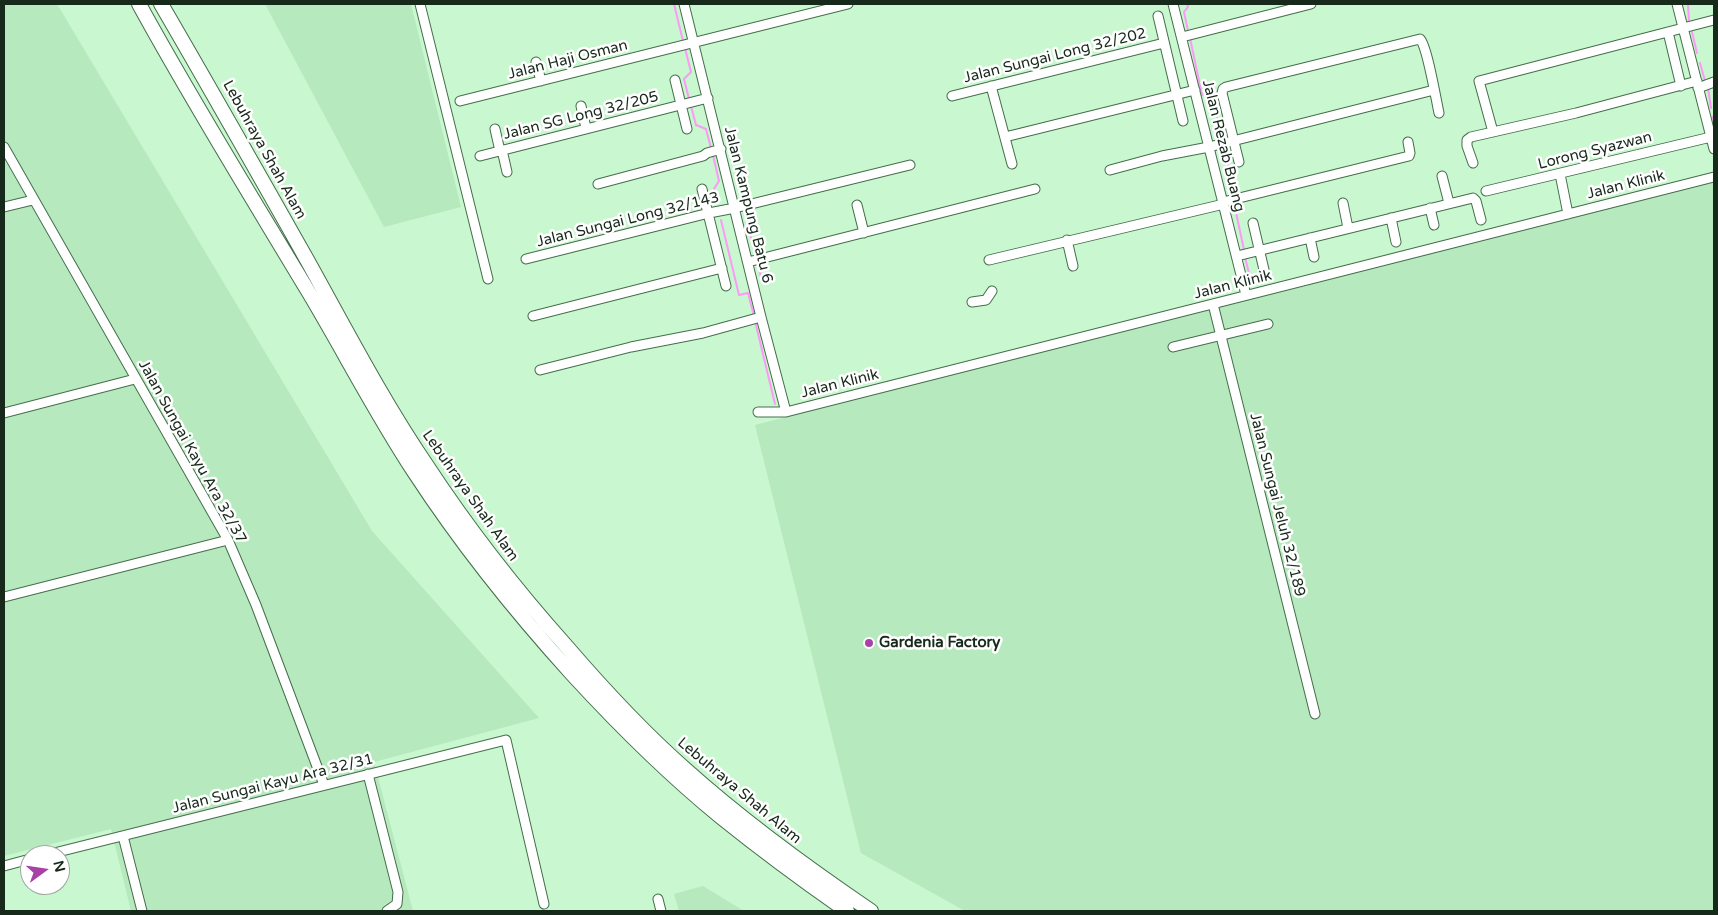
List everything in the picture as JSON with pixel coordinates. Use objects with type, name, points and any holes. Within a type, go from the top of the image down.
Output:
[{"type":"highway","points":[[132,4],[174,67]]},
{"type":"highway","name":"Lebuhraya Shah Alam","points":[[139,4],[174,67],[387,428],[435,502],[498,588],[527,624],[599,703],[679,781],[719,816],[790,872],[847,911]]},
{"type":"highway","name":"Lebuhraya Shah Alam","points":[[161,4],[389,406],[441,487],[504,573],[608,694],[685,769],[798,861],[871,911]]},
{"type":"highway","points":[[170,4],[202,75]]},
{"type":"street","points":[[420,4],[488,278]]},
{"type":"street","name":"Jalan Kampung Batu 6","points":[[684,4],[689,44],[708,98],[735,208],[753,260],[761,318],[786,412]]},
{"type":"street","name":"Jalan Haji Osman","points":[[460,102],[776,20],[848,4]]},
{"type":"street","name":"Jalan Rezab Buang","points":[[1173,4],[1189,35],[1195,90],[1209,147],[1248,253],[1246,295]]},
{"type":"street","points":[[1189,35],[1311,4]]},
{"type":"street","points":[[1677,4],[1714,149]]},
{"type":"street","points":[[1158,16],[1183,121]]},
{"type":"street","points":[[1493,132],[1479,81],[1714,20]]},
{"type":"street","points":[[1668,32],[1681,86]]},
{"type":"street","points":[[1239,162],[1222,93],[1223,89],[1282,72],[1420,39],[1439,113]]},
{"type":"street","name":"Jalan Sungai Long 32/202","points":[[952,96],[1164,43]]},
{"type":"street","points":[[536,62],[541,81]]},
{"type":"street","points":[[675,80],[685,103],[687,129]]},
{"type":"street","points":[[1472,163],[1467,140],[1471,137],[1681,86],[1714,82]]},
{"type":"street","points":[[991,86],[1012,164]]},
{"type":"street","points":[[1005,137],[1195,90]]},
{"type":"street","points":[[1110,170],[1434,90]]},
{"type":"street","name":"Jalan SG Long 32/205","points":[[480,156],[708,98]]},
{"type":"street","points":[[581,106],[586,128]]},
{"type":"street","points":[[495,129],[507,172]]},
{"type":"street","name":"Lorong Syazwan","points":[[1486,191],[1711,137]]},
{"type":"street","points":[[989,260],[1409,156],[1408,142]]},
{"type":"street","name":"Jalan Sungai Kayu Ara 32/37","points":[[4,147],[228,540],[256,605],[324,786]]},
{"type":"street","points":[[598,184],[703,156],[721,149]]},
{"type":"street","name":"Jalan Sungai Long 32/143","points":[[526,259],[709,212],[735,208],[910,165]]},
{"type":"street","points":[[1560,174],[1568,214]]},
{"type":"street","points":[[1442,176],[1449,203]]},
{"type":"street","name":"Jalan Klinik","points":[[758,412],[786,412],[1714,177]]},
{"type":"street","points":[[702,189],[726,286]]},
{"type":"street","points":[[753,260],[1035,189]]},
{"type":"street","points":[[1248,253],[1473,198],[1476,201],[1481,220]]},
{"type":"street","points":[[4,207],[33,200]]},
{"type":"street","points":[[1343,203],[1348,228]]},
{"type":"street","points":[[857,205],[864,233]]},
{"type":"street","points":[[1430,208],[1434,225]]},
{"type":"street","points":[[1391,218],[1396,242]]},
{"type":"street","points":[[1253,223],[1248,253],[1265,274]]},
{"type":"street","points":[[1310,238],[1314,257]]},
{"type":"street","points":[[1067,240],[1073,266]]},
{"type":"street","points":[[532,316],[722,268]]},
{"type":"street","points":[[972,302],[986,300],[992,291]]},
{"type":"street","name":"Jalan Sungai Jeluh 32/189","points":[[1213,304],[1315,714]]},
{"type":"street","points":[[540,370],[631,346],[703,333],[761,318]]},
{"type":"street","points":[[1173,347],[1268,324]]},
{"type":"street","points":[[4,413],[135,379]]},
{"type":"street","points":[[4,597],[228,540]]},
{"type":"street","name":"Jalan Sungai Kayu Ara 32/31","points":[[70,849],[506,740],[544,904]]},
{"type":"street","points":[[368,774],[398,892],[397,904],[387,911]]},
{"type":"street","points":[[123,836],[142,911]]},
{"type":"street","points":[[4,866],[20,862]]},
{"type":"street","points":[[658,899],[661,911]]},
{"type":"shaded area","points":[[4,4],[57,4],[372,531],[539,718],[374,762],[413,911],[131,911],[111,829],[48,845],[20,845],[20,852],[4,856]]},
{"type":"shaded area","points":[[265,4],[411,4],[461,207],[384,227]]},
{"type":"shaded area","points":[[1714,181],[1714,911],[965,911],[861,853],[755,425]]},
{"type":"shaded area","points":[[703,886],[744,911],[679,911],[674,894]]},
{"type":"waterway","points":[[674,4],[683,41]]},
{"type":"waterway","points":[[1187,4],[1188,7],[1184,12],[1188,31]]},
{"type":"waterway","points":[[1688,4],[1689,21]]},
{"type":"waterway","points":[[1692,32],[1697,53]]},
{"type":"waterway","points":[[1190,38],[1202,95],[1211,93],[1222,137]]},
{"type":"waterway","points":[[685,48],[691,72],[684,79],[689,99]]},
{"type":"waterway","points":[[1700,63],[1705,81]]},
{"type":"waterway","points":[[1708,88],[1711,108]]},
{"type":"waterway","points":[[691,106],[696,125],[706,129],[711,148]]},
{"type":"waterway","points":[[1713,117],[1714,124]]},
{"type":"waterway","points":[[1226,152],[1233,196]]},
{"type":"waterway","points":[[713,155],[719,181],[714,189],[717,203]]},
{"type":"waterway","points":[[1234,203],[1244,250]]},
{"type":"waterway","points":[[721,220],[739,295],[748,293],[754,316]]},
{"type":"waterway","points":[[750,234],[756,256]]},
{"type":"waterway","points":[[1245,257],[1251,282]]},
{"type":"waterway","points":[[758,263],[762,282]]},
{"type":"waterway","points":[[755,321],[775,404]]},
{"type":"place","name":"Gardenia Factory","points":[[869,643]]}]
